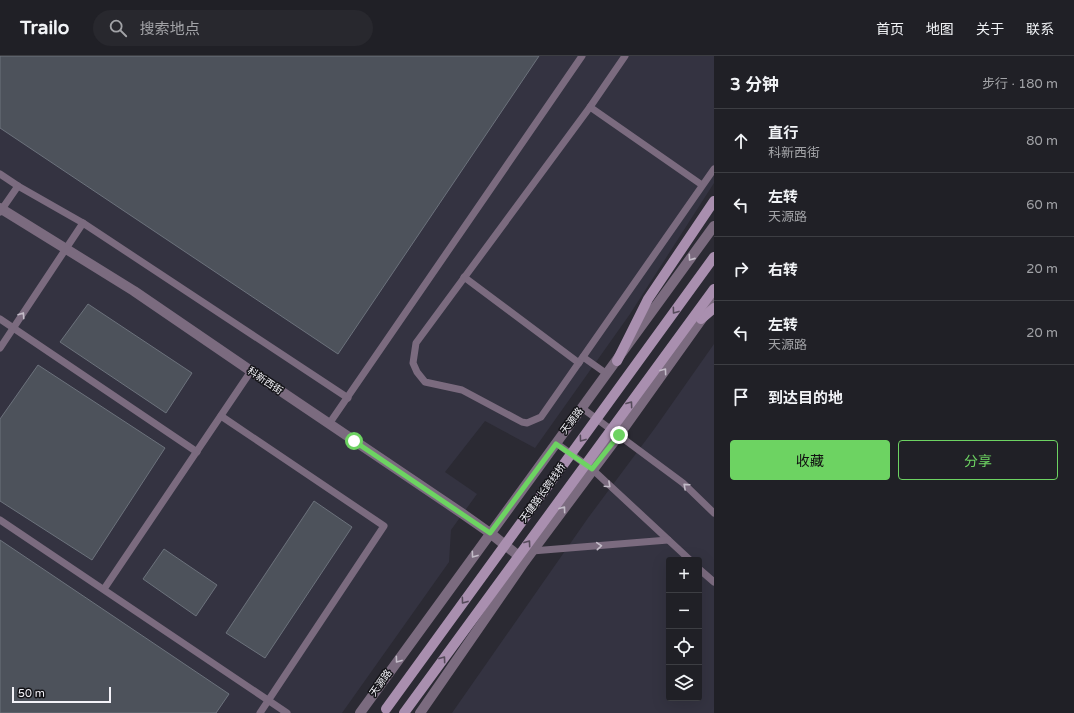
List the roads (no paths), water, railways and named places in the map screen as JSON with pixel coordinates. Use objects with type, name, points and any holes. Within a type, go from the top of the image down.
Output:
[{"type":"main road","points":[[617,361],[648,299],[714,201]]},
{"type":"main road","name":"天健路长跨线桥","points":[[384,711],[714,257]]},
{"type":"main road","name":"天健路长跨线桥","points":[[404,713],[714,289]]},
{"type":"main road","points":[[701,319],[714,308]]},
{"type":"street","name":"科新西街","points":[[1,210],[66,248],[134,291],[251,372],[490,533],[524,561]]},
{"type":"street","name":"天源路","points":[[360,713],[714,226]]},
{"type":"street","points":[[420,713],[524,561],[619,435],[714,302]]},
{"type":"lane","points":[[330,424],[582,56]]},
{"type":"lane","points":[[625,56],[590,107],[416,343],[413,363],[417,372],[425,382],[462,390],[522,422],[527,423],[541,417],[714,169]]},
{"type":"lane","points":[[590,107],[702,185]]},
{"type":"lane","points":[[0,174],[83,223],[348,398]]},
{"type":"lane","points":[[1,210],[18,186]]},
{"type":"lane","points":[[0,348],[83,223]]},
{"type":"lane","points":[[464,277],[581,360],[607,374]]},
{"type":"lane","points":[[0,319],[197,452]]},
{"type":"lane","points":[[104,589],[251,372]]},
{"type":"lane","points":[[582,408],[683,483],[714,513]]},
{"type":"lane","points":[[221,416],[384,526],[260,713]]},
{"type":"lane","points":[[556,444],[592,469],[687,557]]},
{"type":"lane","points":[[0,520],[287,713]]},
{"type":"lane","points":[[532,551],[668,540]]},
{"type":"lane","points":[[702,571],[714,582]]}]
